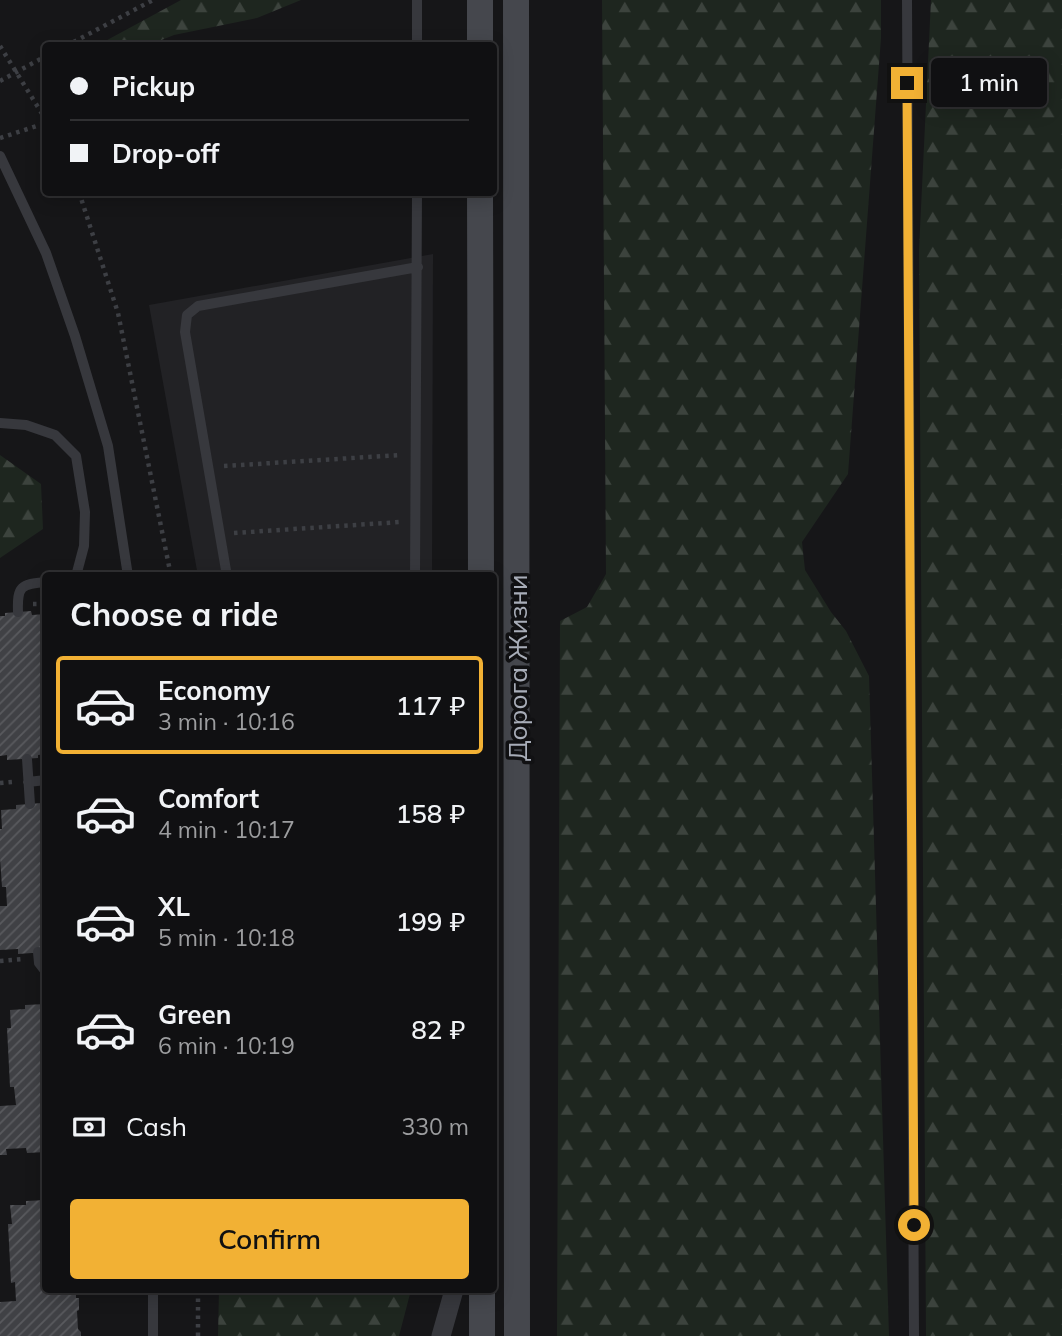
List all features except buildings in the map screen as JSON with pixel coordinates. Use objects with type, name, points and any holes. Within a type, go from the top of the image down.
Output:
[{"type":"main road","points":[[480,0],[480,42]]},
{"type":"main road","name":"Дорога Жизни","points":[[516,0],[517,1336]]},
{"type":"main road","name":"Дорога Жизни","points":[[480,196],[481,572]]},
{"type":"main road","points":[[482,1293],[482,1336]]},
{"type":"street","points":[[441,1336],[453,1293]]},
{"type":"lane","points":[[417,0],[417,42]]},
{"type":"lane","points":[[907,0],[914,1336]]},
{"type":"lane","points":[[0,156],[46,253],[75,336],[108,446],[127,572]]},
{"type":"lane","points":[[415,572],[417,196]]},
{"type":"lane","points":[[226,572],[185,332],[187,315],[198,306],[418,267]]},
{"type":"lane","points":[[0,423],[26,425],[55,435],[76,456],[85,512],[84,546],[77,572]]},
{"type":"lane","points":[[18,612],[21,588],[28,583],[42,582]]},
{"type":"lane","points":[[27,759],[30,804]]},
{"type":"lane","points":[[28,782],[42,780]]},
{"type":"lane","points":[[38,952],[42,967]]},
{"type":"lane","points":[[153,1293],[153,1336]]},
{"type":"path","points":[[74,42],[153,0]]},
{"type":"path","points":[[0,46],[42,115]]},
{"type":"path","points":[[0,81],[42,59]]},
{"type":"path","points":[[0,138],[42,122]]},
{"type":"path","points":[[80,196],[118,313],[171,572]]},
{"type":"path","points":[[208,467],[401,455]]},
{"type":"path","points":[[220,534],[401,522]]},
{"type":"path","points":[[198,1293],[198,1336]]},
{"type":"shaded area","points":[[433,254],[432,572],[197,572],[149,305]]},
{"type":"green space","points":[[181,0],[301,0],[257,18],[174,35],[156,42],[104,42]]},
{"type":"green space","points":[[602,0],[881,0],[881,38],[848,474],[802,542],[805,570],[846,631],[869,676],[889,1336],[557,1336],[560,621],[587,607],[606,574]]},
{"type":"green space","points":[[931,0],[1062,0],[1062,1336],[926,1336],[919,250]]},
{"type":"green space","points":[[0,455],[41,484],[43,529],[0,558]]},
{"type":"green space","points":[[219,1293],[410,1293],[399,1336],[218,1336]]},
{"type":"route","points":[[907,83],[914,1225]]}]
